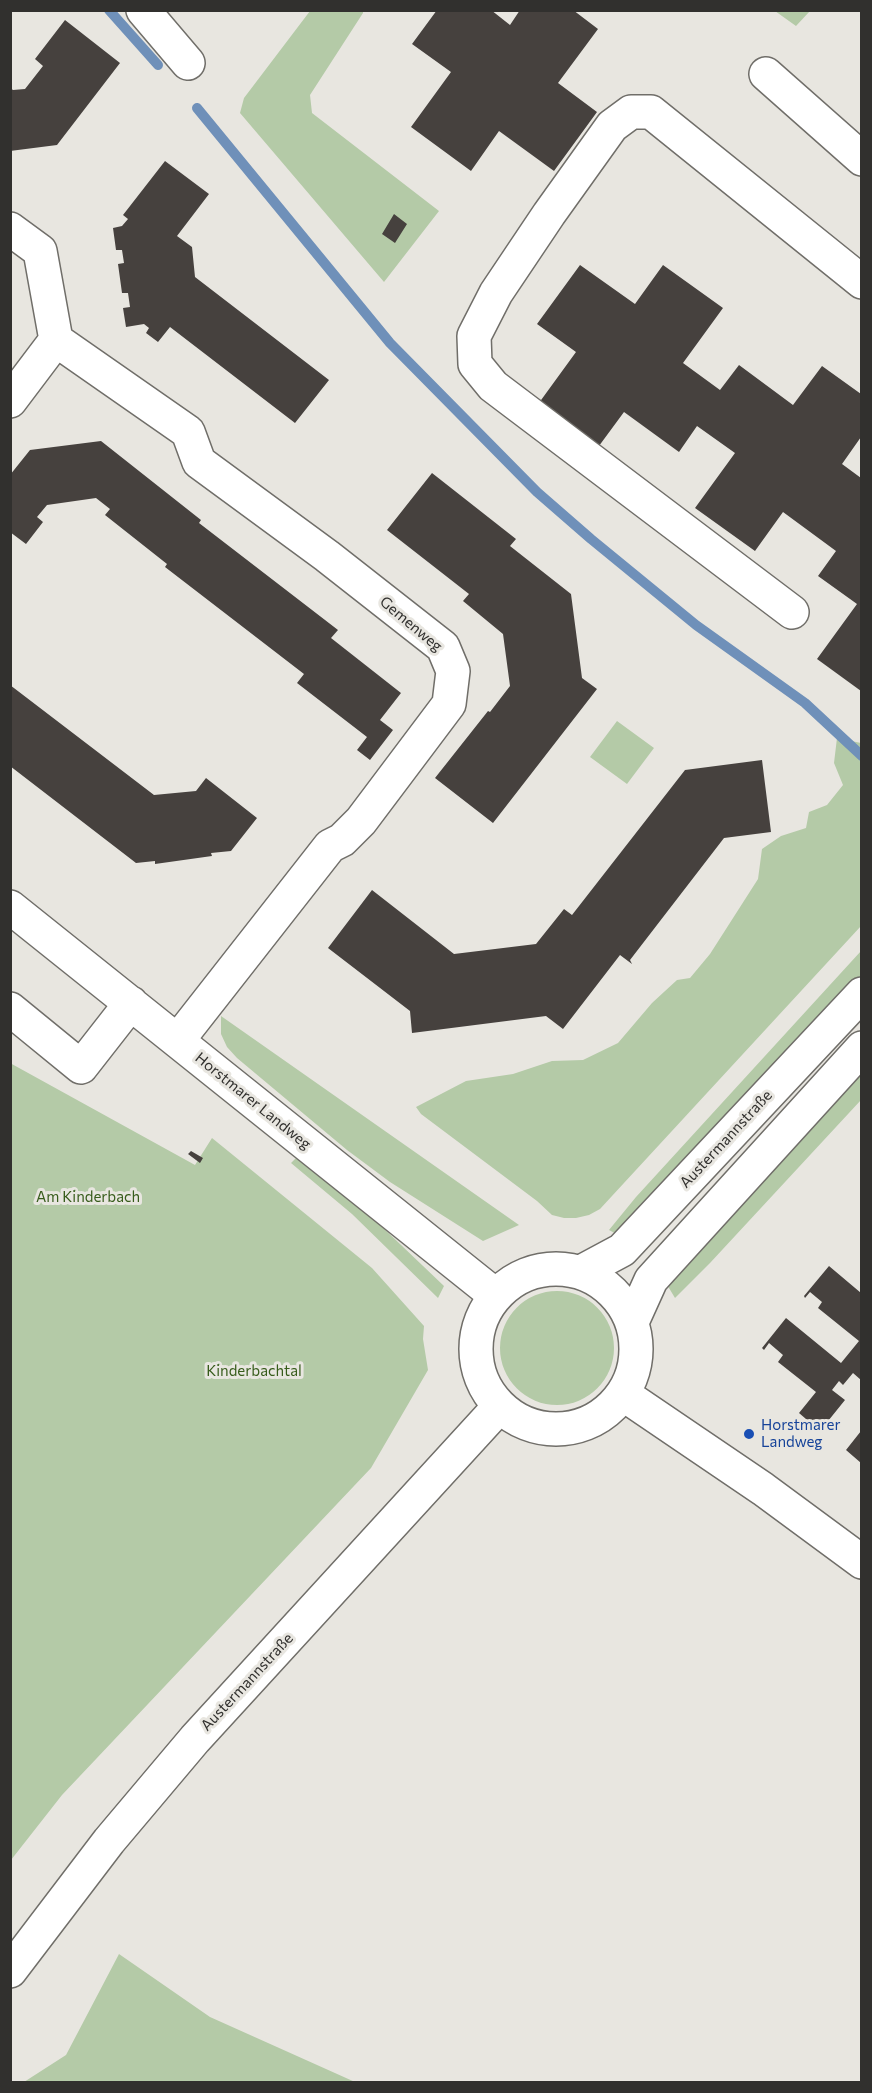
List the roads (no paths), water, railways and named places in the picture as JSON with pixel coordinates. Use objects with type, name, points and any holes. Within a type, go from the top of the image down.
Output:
[{"type":"street","points":[[143,10],[188,63]]},
{"type":"street","points":[[766,74],[861,159]]},
{"type":"street","points":[[792,612],[493,386],[475,364],[474,336],[495,293],[549,214],[612,126],[631,112],[651,112],[861,282]]},
{"type":"street","points":[[10,229],[40,252],[56,340],[10,401]]},
{"type":"street","name":"Gemenweg","points":[[56,340],[188,432],[199,462],[327,556],[443,647],[453,671],[449,704],[361,821],[342,840],[330,846],[178,1040]]},
{"type":"street","name":"Horstmarer Landweg","points":[[10,907],[495,1295]]},
{"type":"street","name":"Austermannstraße","points":[[581,1272],[622,1250],[861,994]]},
{"type":"street","points":[[10,1009],[81,1067],[131,1003]]},
{"type":"street","points":[[632,1322],[651,1280],[861,1048]]},
{"type":"street","points":[[558,1268],[581,1272],[603,1283],[621,1301],[632,1322],[637,1347],[633,1371],[623,1394],[607,1411],[587,1423],[564,1429],[540,1428],[518,1421],[499,1407],[484,1387],[476,1364],[475,1339],[482,1316],[495,1295],[513,1280],[535,1271],[558,1268]]},
{"type":"street","points":[[623,1394],[762,1489],[861,1562]]},
{"type":"street","name":"Austermannstraße","points":[[10,1971],[109,1841],[195,1739],[499,1407]]},
{"type":"waterway","points":[[109,10],[158,65]]},
{"type":"waterway","points":[[197,108],[390,343],[537,492],[696,625],[805,703],[862,756]]},
{"type":"place","name":"Horstmarer Landweg","points":[[749,1434]]},
{"type":"park label","name":"Am Kinderbach","points":[[88,1197]]},
{"type":"park label","name":"Kinderbachtal","points":[[254,1371]]}]
